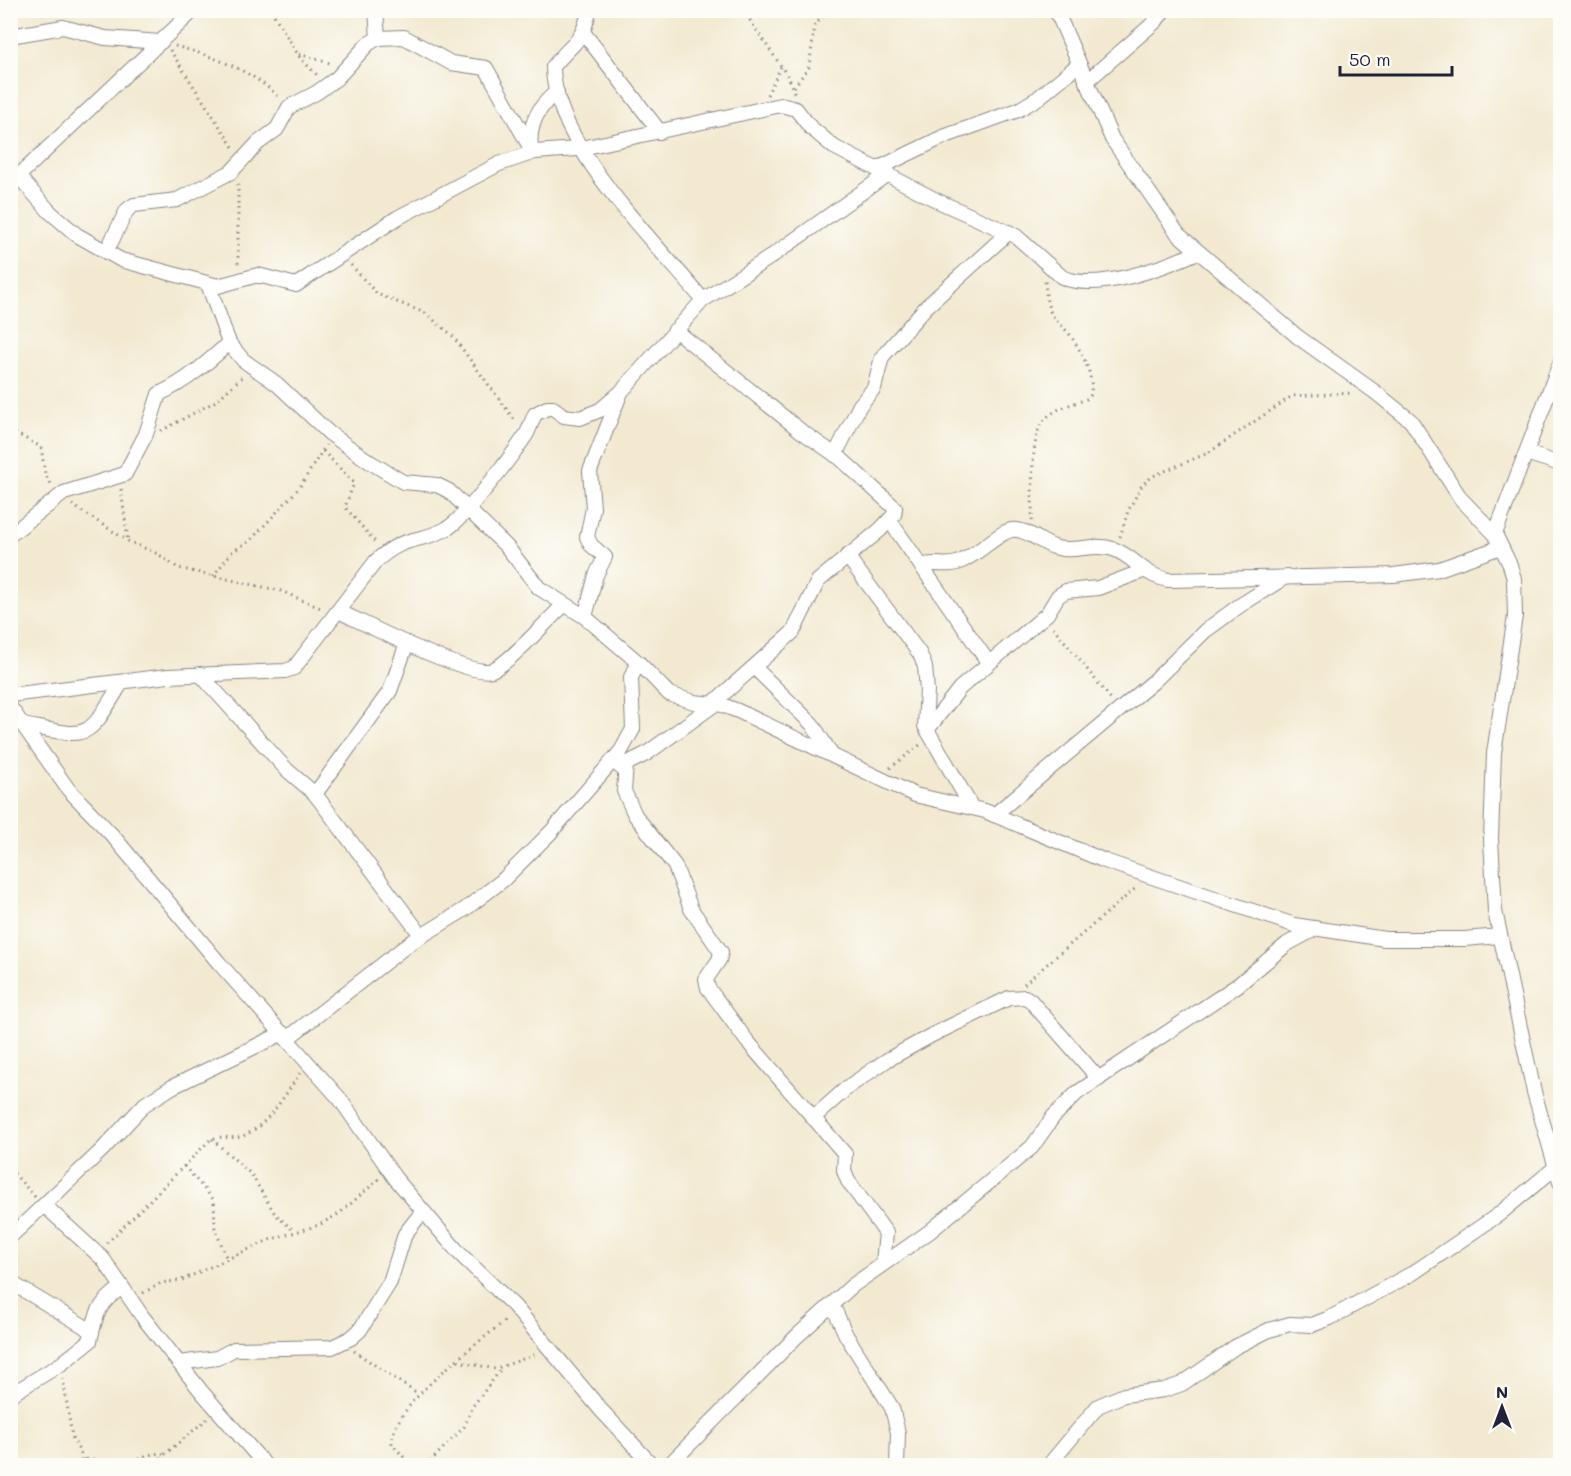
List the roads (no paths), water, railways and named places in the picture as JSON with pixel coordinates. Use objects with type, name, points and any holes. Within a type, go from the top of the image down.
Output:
[{"type":"street","points":[[194,10],[15,180],[77,235],[106,252],[121,260],[208,284],[224,286],[258,275],[296,285],[425,202],[531,150],[582,148],[781,105],[796,109],[810,127],[834,147],[940,202],[1009,232],[1062,277],[1070,281],[1138,274],[1197,252]]},
{"type":"street","points":[[376,10],[378,38]]},
{"type":"street","points":[[589,10],[583,32],[553,67],[562,109],[582,148],[613,195],[703,300]]},
{"type":"street","points":[[1056,10],[1112,140],[1178,234],[1298,337],[1376,392],[1411,421],[1461,499],[1498,541],[1514,579],[1515,616],[1494,753],[1491,839],[1500,936],[1534,1092],[1560,1182]]},
{"type":"street","points":[[1086,82],[1156,21],[1164,10]]},
{"type":"street","points":[[10,36],[63,27],[105,38],[162,42]]},
{"type":"street","points":[[583,32],[660,132]]},
{"type":"street","points":[[106,252],[127,210],[134,205],[177,200],[241,164],[258,143],[277,129],[289,107],[328,85],[378,38],[404,37],[451,63],[486,68],[531,150]]},
{"type":"street","points":[[10,695],[200,674],[285,671],[294,668],[385,553],[407,540],[448,528],[467,511],[527,433],[535,414],[540,410],[553,408],[564,416],[580,418],[600,410],[621,392],[703,300],[770,258],[884,171],[892,159],[943,137],[1018,110],[1038,98],[1078,65]]},
{"type":"street","points":[[531,150],[532,127],[536,116],[543,105],[557,92]]},
{"type":"street","points":[[835,455],[860,405],[874,388],[882,357],[926,307],[1009,232]]},
{"type":"street","points":[[208,284],[229,342],[236,353],[277,384],[333,435],[403,482],[444,487],[507,547],[539,588],[585,617],[639,663],[669,694],[738,711],[915,795],[994,815],[1077,850],[1294,925],[1385,939],[1464,939],[1500,936]]},
{"type":"street","points":[[600,778],[646,754],[714,704],[755,668],[793,632],[811,590],[818,581],[890,521],[896,511],[894,505],[835,455],[801,431],[675,330]]},
{"type":"street","points":[[10,535],[58,497],[77,487],[121,478],[130,468],[159,394],[181,384],[207,365],[229,342]]},
{"type":"street","points":[[921,566],[930,563],[949,565],[958,563],[981,552],[997,537],[1012,530],[1061,549],[1106,547],[1116,550],[1143,571],[1168,580],[1394,575],[1439,569],[1498,541],[1526,453],[1560,363]]},
{"type":"street","points":[[585,617],[596,575],[605,557],[591,545],[587,537],[593,508],[591,465],[621,392]]},
{"type":"street","points":[[1526,453],[1560,464]]},
{"type":"street","points":[[890,521],[988,662]]},
{"type":"street","points":[[848,556],[921,654],[926,667],[929,733],[972,808]]},
{"type":"street","points":[[929,733],[950,699],[988,662],[1044,617],[1058,596],[1066,591],[1098,588],[1143,571]]},
{"type":"street","points":[[994,815],[1120,710],[1205,631],[1239,606],[1287,576]]},
{"type":"street","points":[[337,613],[478,671],[491,670],[499,666],[564,605]]},
{"type":"street","points":[[315,794],[390,691],[407,643]]},
{"type":"street","points":[[10,1237],[45,1206],[145,1104],[172,1087],[286,1036],[421,935],[465,910],[503,880],[600,778],[621,751],[633,729],[631,677],[639,663]]},
{"type":"street","points":[[755,668],[812,724],[832,755]]},
{"type":"street","points":[[200,674],[287,770],[315,794],[421,935]]},
{"type":"street","points":[[23,725],[76,735],[87,731],[101,717],[122,682]]},
{"type":"street","points":[[10,707],[68,789],[112,835],[219,963],[340,1099],[389,1170],[423,1211],[459,1253],[517,1310],[609,1419],[653,1466]]},
{"type":"street","points":[[626,764],[624,791],[635,816],[675,866],[691,909],[721,952],[719,960],[706,979],[708,988],[747,1041],[845,1154],[844,1171],[848,1181],[886,1233],[883,1263]]},
{"type":"street","points":[[668,1466],[796,1337],[832,1304],[883,1263],[929,1232],[1032,1147],[1062,1108],[1099,1079],[1238,986],[1287,945],[1315,929]]},
{"type":"street","points":[[813,1118],[848,1087],[887,1060],[1009,998],[1025,997],[1030,1000],[1099,1079]]},
{"type":"street","points":[[1048,1466],[1098,1406],[1124,1395],[1164,1390],[1182,1384],[1235,1347],[1269,1330],[1290,1324],[1322,1323],[1413,1273],[1498,1215],[1556,1167]]},
{"type":"street","points":[[45,1206],[97,1254],[216,1410],[266,1466]]},
{"type":"street","points":[[179,1363],[217,1358],[234,1349],[313,1349],[343,1343],[360,1330],[375,1307],[390,1281],[405,1234],[423,1211]]},
{"type":"street","points":[[10,1282],[92,1331]]},
{"type":"street","points":[[10,1395],[62,1364],[90,1341],[96,1313],[102,1302],[122,1287]]},
{"type":"street","points":[[832,1304],[846,1335],[892,1408],[898,1433],[897,1466]]}]
